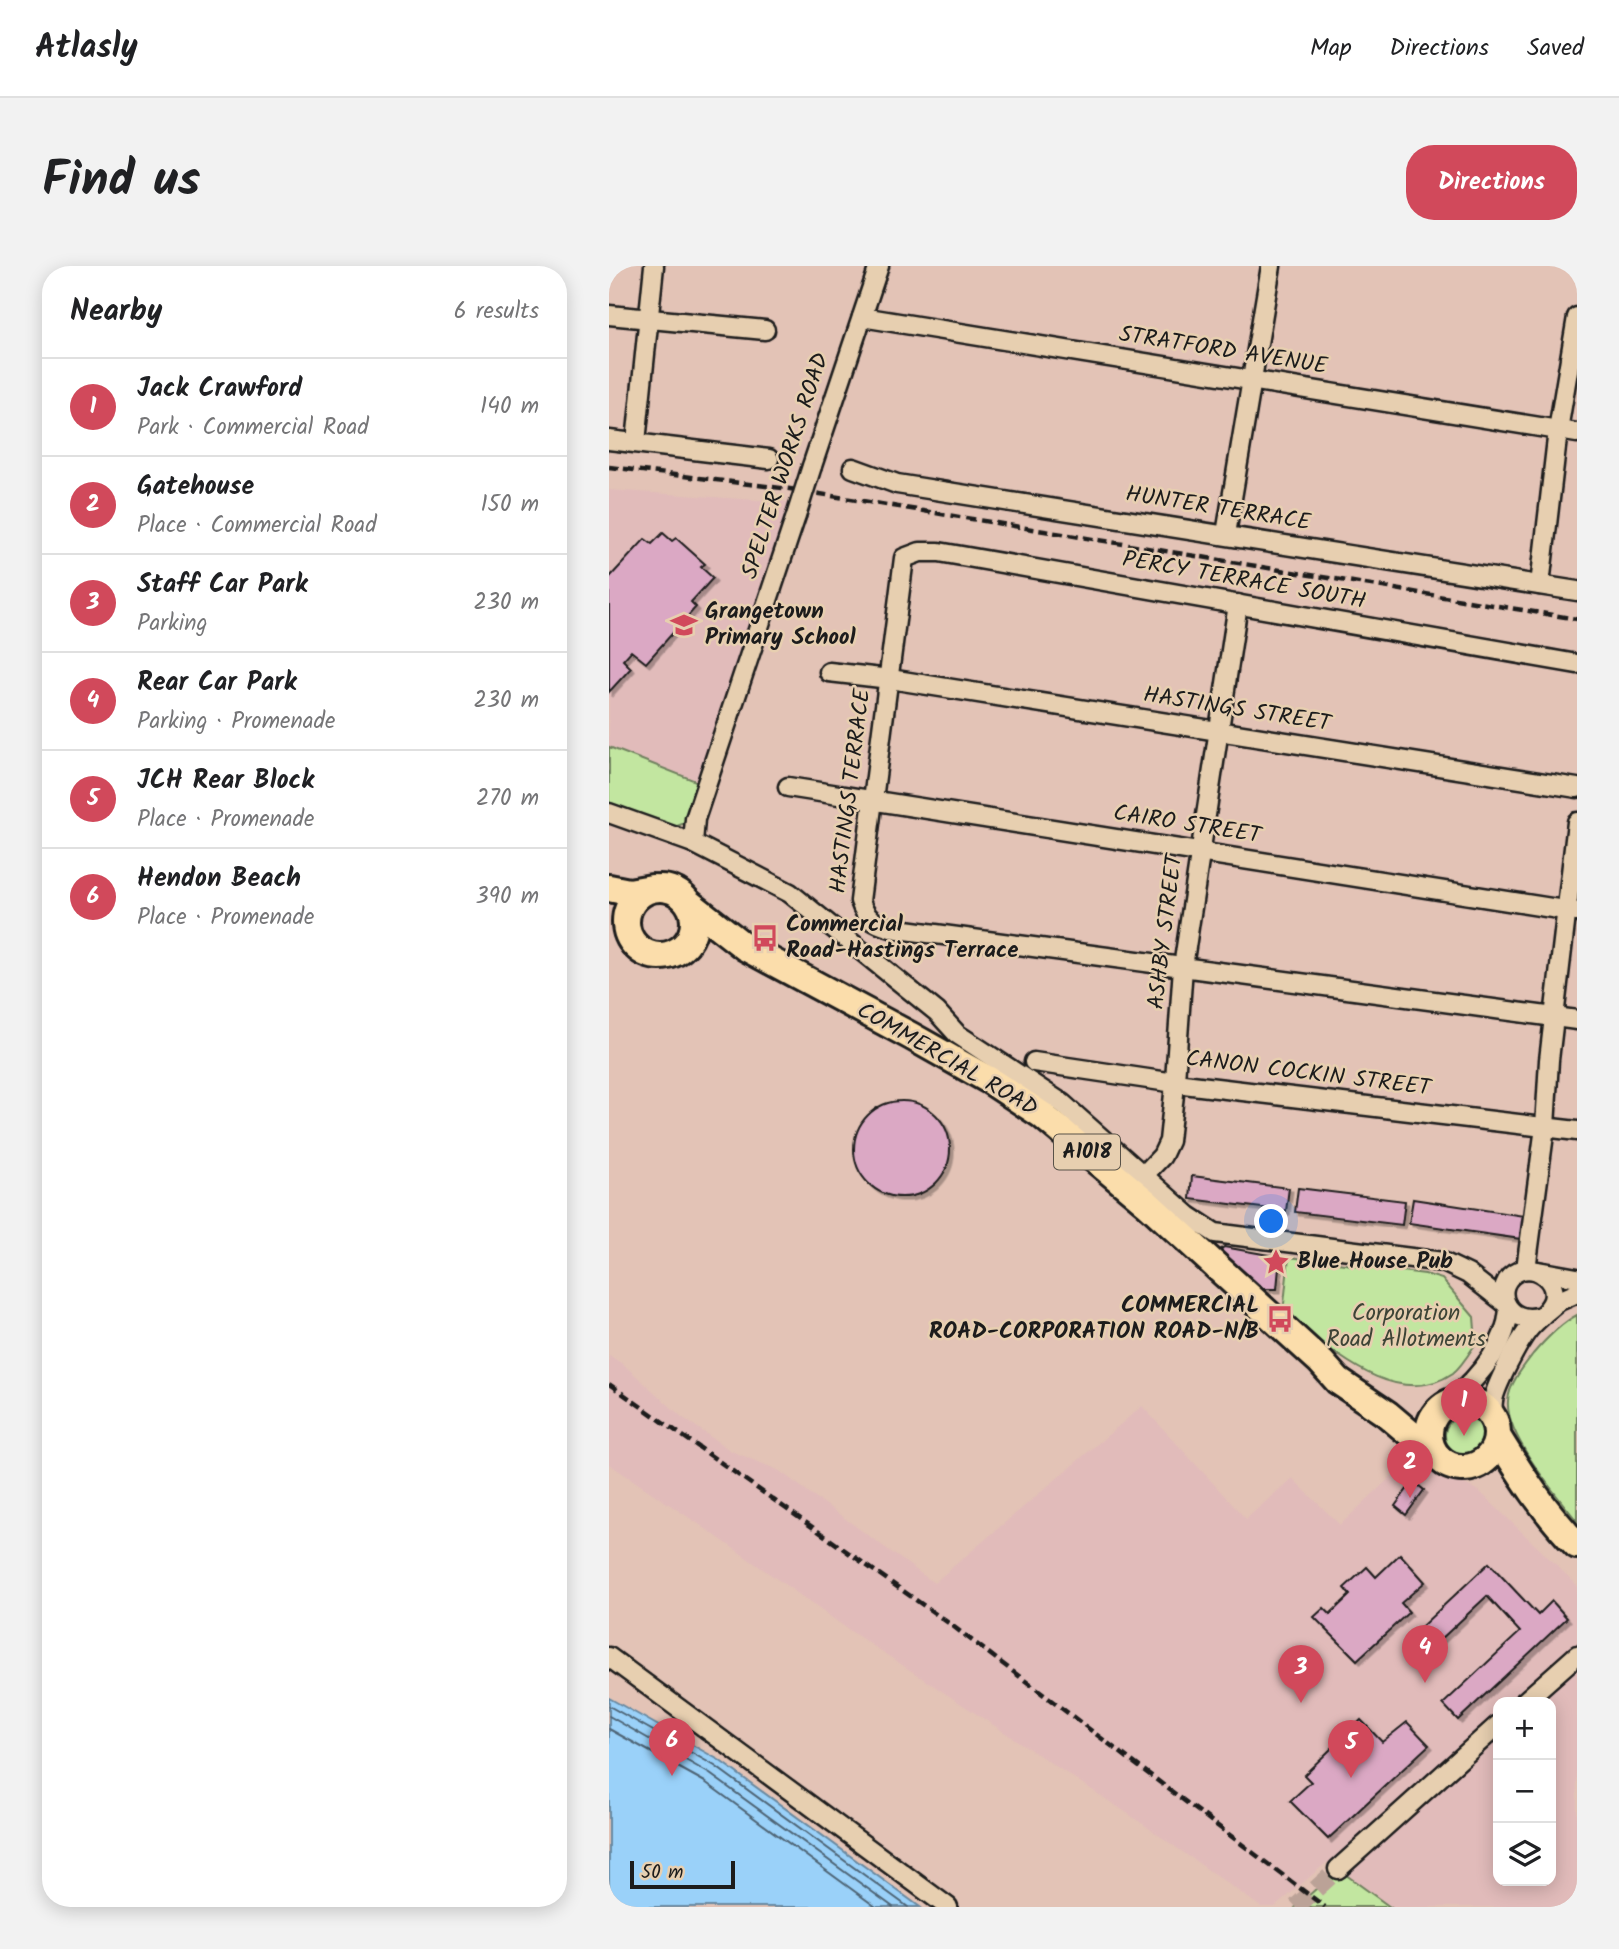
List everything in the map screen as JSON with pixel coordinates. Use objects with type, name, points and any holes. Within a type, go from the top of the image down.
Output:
[{"type":"highway","points":[[609,888],[629,892],[656,887],[676,890],[690,904],[695,926],[691,937],[679,950],[653,956],[638,948],[609,912]]},
{"type":"highway","points":[[628,935],[627,913],[634,899],[644,891],[656,887]]},
{"type":"highway","name":"COMMERCIAL ROAD","points":[[690,904],[745,947],[989,1080],[1042,1115],[1147,1203],[1321,1362],[1338,1381],[1387,1414],[1439,1458]]},
{"type":"highway","name":"COMMERCIAL ROAD","points":[[679,950],[704,944],[745,947]]},
{"type":"highway","points":[[1387,1414],[1424,1413],[1460,1400],[1472,1401],[1486,1409],[1529,1487],[1554,1521],[1577,1545]]},
{"type":"highway","points":[[1445,1406],[1431,1423],[1429,1436],[1432,1449],[1439,1458],[1456,1468],[1468,1468],[1482,1462],[1495,1446],[1495,1427]]},
{"type":"highway","points":[[1482,1462],[1529,1487]]},
{"type":"street","points":[[636,442],[654,266]]},
{"type":"street","name":"SPELTER WORKS ROAD","points":[[693,843],[695,819],[879,266]]},
{"type":"street","points":[[1226,534],[1271,266]]},
{"type":"street","points":[[609,315],[765,330]]},
{"type":"street","name":"STRATFORD AVENUE","points":[[862,317],[1577,433]]},
{"type":"street","points":[[1540,584],[1558,430],[1577,317]]},
{"type":"street","points":[[609,440],[769,459]]},
{"type":"street","name":"HUNTER TERRACE","points":[[853,468],[897,484],[1577,591]]},
{"type":"street","name":"PERCY TERRACE SOUTH","points":[[904,558],[920,552],[939,552],[1577,664]]},
{"type":"street","name":"HASTINGS TERRACE","points":[[904,558],[899,580],[890,679],[860,901],[864,914],[872,922],[891,928],[1182,967]]},
{"type":"street","name":"ASHBY STREET","points":[[1144,1175],[1162,1156],[1169,1141],[1182,967],[1237,604]]},
{"type":"street","name":"HASTINGS STREET","points":[[829,672],[890,679],[1577,788]]},
{"type":"street","name":"CAIRO STREET","points":[[788,787],[1572,911]]},
{"type":"street","name":"COMMERCIAL ROAD","points":[[609,813],[693,843],[790,893],[937,1012],[957,1034],[1062,1104],[1200,1224],[1215,1233],[1443,1262],[1468,1274]]},
{"type":"street","points":[[1445,1406],[1471,1384],[1493,1353],[1508,1322],[1505,1286],[1527,1271],[1545,1127],[1554,1017],[1572,911],[1577,822]]},
{"type":"street","points":[[1182,967],[1577,1020]]},
{"type":"street","name":"CANON COCKIN STREET","points":[[1034,1062],[1175,1083],[1577,1131]]},
{"type":"street","points":[[1468,1274],[1523,1319],[1544,1314],[1554,1295],[1552,1284],[1527,1271]]},
{"type":"street","points":[[1468,1274],[1496,1276],[1527,1271],[1577,1278]]},
{"type":"street","points":[[1495,1427],[1493,1400],[1528,1330],[1559,1301],[1577,1293]]},
{"type":"street","points":[[1530,1697],[1577,1655]]},
{"type":"street","points":[[609,1657],[948,1907]]},
{"type":"street","points":[[1338,1869],[1493,1730]]},
{"type":"shaded area","name":"Grangetown Primary School","points":[[609,490],[800,503],[706,787],[609,748]]},
{"type":"shaded area","points":[[609,1355],[682,1417],[731,1451],[778,1470],[934,1583],[1142,1406],[1246,1519],[1292,1478],[1340,1525],[1411,1458],[1479,1491],[1577,1585],[1577,1907],[1391,1907],[1327,1862],[1275,1907],[1261,1907],[1130,1815],[852,1632],[609,1464]]},
{"type":"green space","points":[[609,747],[706,785],[695,819],[662,832],[609,813]]},
{"type":"green space","name":"Corporation Road Allotments","points":[[1289,1257],[1425,1274],[1442,1279],[1474,1317],[1476,1343],[1453,1373],[1431,1383],[1408,1385],[1386,1380],[1363,1370],[1341,1357],[1283,1313]]},
{"type":"green space","name":"Corporation Road Allotments","points":[[1577,1315],[1577,1521],[1545,1481],[1523,1447],[1509,1415],[1508,1401],[1514,1382],[1533,1354],[1559,1328]]},
{"type":"green space","points":[[1464,1416],[1478,1421],[1483,1435],[1478,1449],[1464,1454],[1450,1449],[1445,1435],[1450,1421]]},
{"type":"green space","points":[[1338,1869],[1390,1907],[1296,1907]]},
{"type":"water","points":[[609,1698],[719,1760],[920,1907],[609,1907]]},
{"type":"building","points":[[663,533],[672,541],[676,538],[705,564],[701,567],[713,578],[691,602],[696,607],[646,663],[631,651],[623,660],[631,668],[609,692],[609,578],[645,539],[652,544]]},
{"type":"building","points":[[902,1101],[920,1104],[936,1115],[947,1131],[950,1149],[947,1167],[936,1183],[920,1194],[902,1197],[884,1194],[868,1183],[857,1167],[854,1149],[857,1131],[868,1115],[884,1104]]},
{"type":"building","points":[[1192,1176],[1289,1188],[1286,1211],[1190,1199]]},
{"type":"building","points":[[1298,1188],[1405,1201],[1402,1225],[1295,1212]]},
{"type":"building","points":[[1413,1199],[1524,1216],[1521,1239],[1409,1223]]},
{"type":"building","points":[[1224,1247],[1280,1257],[1277,1289],[1249,1289],[1216,1253]]},
{"type":"building","points":[[1413,1481],[1424,1490],[1406,1515],[1395,1506]]},
{"type":"building","points":[[1400,1554],[1425,1582],[1401,1603],[1409,1612],[1357,1660],[1314,1617],[1324,1608],[1330,1614],[1350,1595],[1344,1588],[1367,1567],[1376,1577]]},
{"type":"building","points":[[1489,1563],[1538,1615],[1552,1601],[1567,1618],[1458,1720],[1443,1704],[1520,1632],[1487,1596],[1422,1657],[1407,1640]]},
{"type":"building","points":[[1361,1720],[1382,1742],[1407,1722],[1429,1745],[1328,1839],[1290,1801],[1311,1782],[1304,1775]]},
{"type":"tunnel","points":[[1296,1907],[1338,1869]]},
{"type":"railway","points":[[609,467],[790,489],[1577,619]]},
{"type":"railway","points":[[609,1384],[950,1624],[1325,1907]]},
{"type":"place","name":"Grangetown Primary School","points":[[684,625]]},
{"type":"place","name":"Commercial Road-Hastings Terrace","points":[[765,938]]},
{"type":"place","name":"Blue House Pub","points":[[1276,1262]]},
{"type":"place","name":"COMMERCIAL ROAD-CORPORATION ROAD-N/B","points":[[1280,1319]]},
{"type":"place","name":"Jack Crawford","points":[[1464,1436]]},
{"type":"place","name":"Gatehouse","points":[[1410,1498]]},
{"type":"place","name":"Rear Car Park","points":[[1425,1683]]},
{"type":"place","name":"Staff Car Park","points":[[1301,1703]]},
{"type":"place","name":"Hendon Beach","points":[[672,1776]]},
{"type":"place","name":"JCH Rear Block","points":[[1351,1778]]}]
